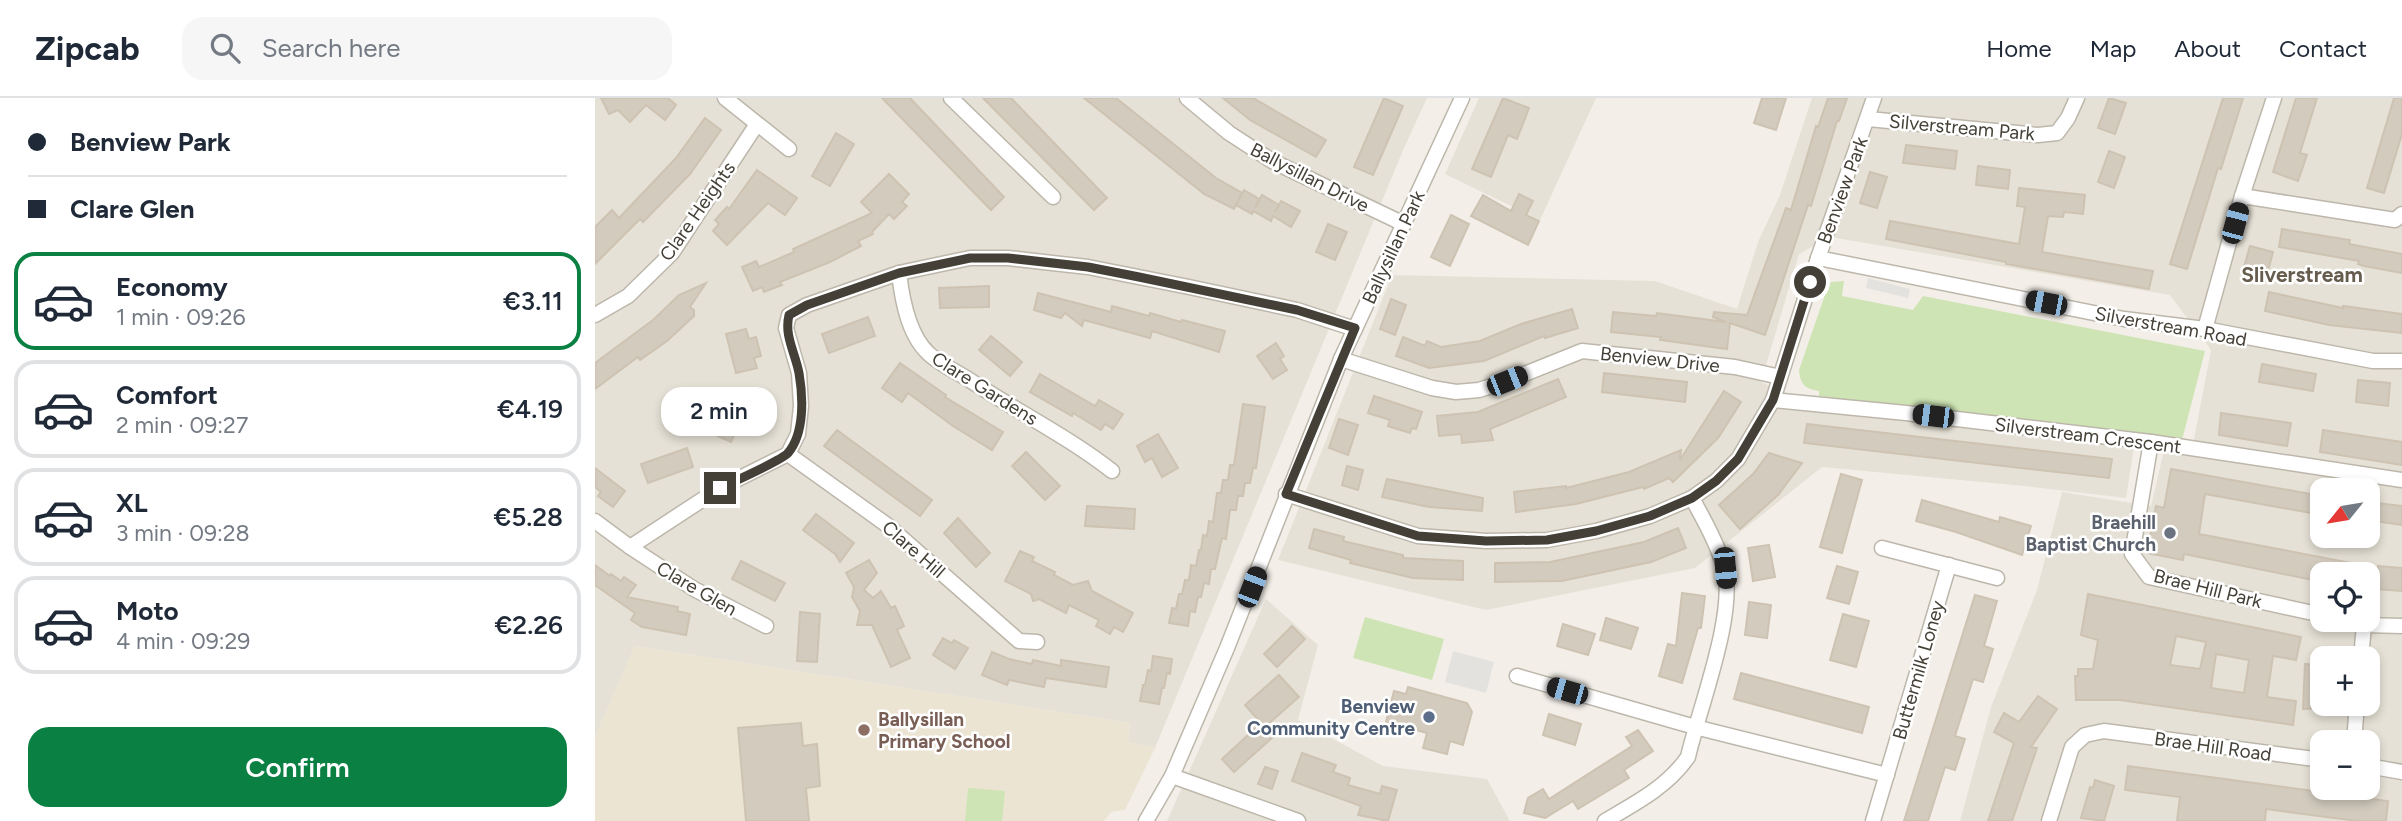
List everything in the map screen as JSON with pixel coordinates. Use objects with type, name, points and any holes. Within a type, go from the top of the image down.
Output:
[{"type":"street","points":[[725,98],[789,149]]},
{"type":"street","points":[[951,98],[1053,197]]},
{"type":"street","name":"Ballysillan Drive","points":[[1187,98],[1229,132],[1272,161],[1404,224]]},
{"type":"street","name":"Ballysillan Park","points":[[1146,821],[1172,776],[1227,648],[1341,359],[1462,98]]},
{"type":"street","name":"Benview Park","points":[[1286,494],[1418,536],[1486,541],[1547,540],[1596,531],[1650,516],[1692,498],[1716,481],[1738,459],[1773,400],[1818,258],[1874,98]]},
{"type":"street","name":"Silverstream Park","points":[[1868,119],[2038,135],[2057,133],[2068,118],[2077,98]]},
{"type":"street","points":[[2205,329],[2242,196],[2274,98]]},
{"type":"street","name":"Clare Heights","points":[[595,315],[628,296],[672,253],[757,124]]},
{"type":"street","points":[[2242,196],[2395,220],[2402,214]]},
{"type":"street","points":[[788,454],[798,434],[801,406],[799,373],[786,328],[789,315],[807,305],[899,273],[970,258],[1008,258],[1088,267],[1297,310],[1355,328]]},
{"type":"street","name":"Silverstream Road","points":[[1818,258],[2124,319],[2205,329],[2373,361],[2402,361]]},
{"type":"street","name":"Clare Gardens","points":[[899,273],[902,297],[914,334],[928,353],[996,398],[1084,449],[1112,471]]},
{"type":"street","name":"Benview Drive","points":[[1341,359],[1432,388],[1456,392],[1479,390],[1498,384],[1581,351],[1735,367],[1780,377]]},
{"type":"street","name":"Silverstream Crescent","points":[[1773,400],[2151,442],[2402,480]]},
{"type":"street","name":"Brae Hill Park","points":[[2151,442],[2132,554],[2149,577],[2310,612]]},
{"type":"street","name":"Clare Glen","points":[[630,547],[720,488],[788,454]]},
{"type":"street","name":"Clare Hill","points":[[788,454],[887,525],[1019,641],[1037,642]]},
{"type":"street","points":[[1605,821],[1638,802],[1669,779],[1688,757],[1728,603],[1725,568],[1708,526],[1692,498]]},
{"type":"street","name":"Clare Glen","points":[[595,521],[694,589],[766,626]]},
{"type":"street","points":[[1882,548],[1997,578]]},
{"type":"street","name":"Buttermilk Loney","points":[[1873,821],[1949,565]]},
{"type":"street","points":[[2380,625],[2402,626]]},
{"type":"street","points":[[1517,676],[1695,727],[1887,775]]},
{"type":"street","name":"Brae Hill Road","points":[[2049,821],[2072,747],[2085,735],[2104,731],[2310,758]]},
{"type":"street","points":[[2380,768],[2402,772]]},
{"type":"street","points":[[1172,776],[1298,821]]},
{"type":"shaded area","points":[[595,98],[1427,98],[1155,748],[1128,742],[1130,723],[635,646],[595,737]]},
{"type":"shaded area","points":[[1479,98],[1596,98],[1540,220],[1445,174]]},
{"type":"shaded area","points":[[1812,98],[2402,98],[2402,821],[1960,821],[1991,707],[2037,590],[2062,492],[2151,506],[2166,442],[2193,444],[2211,350],[2170,295],[1830,237],[1799,254],[1761,382],[1803,402],[2135,441],[2126,498],[1822,467],[1695,568],[1486,610],[1278,560],[1392,275],[1655,281],[1737,309],[1758,242],[1780,195]]},
{"type":"shaded area","points":[[1868,278],[1910,289],[1908,298],[1866,288]]},
{"type":"shaded area","points":[[1266,599],[1318,645],[1298,720],[1383,766],[1487,779],[1510,821],[1167,821]]},
{"type":"shaded area","name":"Ballysillan Primary School","points":[[635,646],[1130,723],[1128,742],[1155,748],[1125,810],[1111,812],[1104,821],[595,821],[595,737]]},
{"type":"shaded area","points":[[1453,651],[1494,662],[1486,693],[1445,682]]},
{"type":"green space","points":[[1844,281],[1842,296],[1913,310],[1923,296],[2205,351],[2182,440],[1819,396],[1819,391],[1804,385],[1799,370],[1827,289],[1831,282]]},
{"type":"green space","points":[[1365,617],[1444,639],[1432,680],[1353,658]]},
{"type":"green space","points":[[968,788],[1005,791],[1002,821],[965,821]]},
{"type":"building","points":[[601,98],[668,98],[676,105],[665,120],[646,105],[630,122],[618,110],[609,114]]},
{"type":"building","points":[[882,98],[910,98],[1004,197],[991,210]]},
{"type":"building","points":[[983,98],[1011,98],[1107,198],[1094,210]]},
{"type":"building","points":[[1084,98],[1116,98],[1216,178],[1242,193],[1234,209],[1204,194]]},
{"type":"building","points":[[1223,98],[1253,98],[1326,140],[1316,157],[1250,120]]},
{"type":"building","points":[[1384,98],[1403,106],[1373,175],[1354,167]]},
{"type":"building","points":[[1503,98],[1529,108],[1517,139],[1508,135],[1491,177],[1472,169]]},
{"type":"building","points":[[1762,98],[1786,98],[1776,130],[1754,123]]},
{"type":"building","points":[[1828,98],[1847,98],[1765,335],[1730,323],[1727,349],[1660,340],[1661,337],[1611,332],[1613,312],[1656,316],[1657,313],[1726,322],[1713,317],[1714,312],[1747,315],[1786,208],[1791,210],[1816,126],[1818,127]]},
{"type":"building","points":[[2109,98],[2126,103],[2115,134],[2098,128]]},
{"type":"building","points":[[2223,98],[2243,98],[2187,269],[2170,264]]},
{"type":"building","points":[[2296,98],[2317,98],[2300,153],[2307,155],[2298,181],[2273,172]]},
{"type":"building","points":[[2394,98],[2402,98],[2402,134],[2384,193],[2367,188]]},
{"type":"building","points":[[705,118],[721,130],[690,174],[643,222],[640,219],[595,264],[595,227],[612,210],[619,218],[676,158]]},
{"type":"building","points":[[836,133],[854,144],[830,186],[812,176]]},
{"type":"building","points":[[1906,145],[1957,151],[1955,169],[1903,163]]},
{"type":"building","points":[[2109,151],[2125,157],[2114,188],[2098,182]]},
{"type":"building","points":[[1978,166],[2010,170],[2008,189],[1976,185]]},
{"type":"building","points":[[757,170],[797,198],[785,215],[768,203],[727,245],[713,231],[719,224],[715,220],[727,207],[729,209]]},
{"type":"building","points":[[1870,172],[1887,177],[1877,208],[1860,203]]},
{"type":"building","points":[[889,174],[909,194],[902,202],[907,206],[894,219],[889,214],[873,234],[858,241],[861,246],[830,262],[780,282],[782,285],[764,292],[762,287],[753,291],[742,267],[756,261],[759,267],[872,213],[861,202]]},
{"type":"building","points":[[2019,188],[2085,195],[2083,214],[2064,212],[2063,217],[2048,216],[2042,252],[2153,271],[2149,289],[2006,264],[1886,239],[1890,221],[2019,244],[2025,207],[2017,206]]},
{"type":"building","points":[[1244,190],[1259,199],[1255,208],[1262,195],[1279,205],[1281,201],[1300,211],[1291,227],[1273,216],[1271,221],[1236,205]]},
{"type":"building","points":[[1519,194],[1533,201],[1526,215],[1539,221],[1528,245],[1471,216],[1483,195],[1511,211]]},
{"type":"building","points":[[1451,215],[1469,224],[1450,266],[1431,257]]},
{"type":"building","points":[[1328,224],[1347,232],[1335,260],[1316,252]]},
{"type":"building","points":[[2282,229],[2350,240],[2349,244],[2402,254],[2402,273],[2364,266],[2358,264],[2359,261],[2279,247]]},
{"type":"building","points":[[2250,246],[2273,252],[2265,282],[2242,274]]},
{"type":"building","points":[[706,283],[690,307],[694,310],[694,316],[667,341],[640,360],[638,357],[595,389],[595,363],[653,320],[679,295]]},
{"type":"building","points":[[989,286],[989,307],[940,308],[939,288]]},
{"type":"building","points":[[2269,292],[2343,308],[2402,314],[2402,333],[2329,325],[2265,311]]},
{"type":"building","points":[[1038,293],[1111,312],[1112,306],[1225,331],[1219,352],[1152,331],[1150,338],[1084,320],[1082,326],[1065,313],[1061,318],[1034,310]]},
{"type":"building","points":[[1391,299],[1406,305],[1395,335],[1380,329]]},
{"type":"building","points":[[1572,309],[1578,328],[1545,338],[1544,336],[1484,361],[1429,368],[1396,356],[1403,337],[1425,346],[1427,341],[1441,347],[1480,341],[1521,324]]},
{"type":"building","points":[[868,317],[875,336],[829,353],[822,334]]},
{"type":"building","points":[[746,329],[749,339],[756,337],[761,356],[754,358],[757,368],[736,373],[726,334]]},
{"type":"building","points":[[991,336],[1022,362],[1010,376],[979,350]]},
{"type":"building","points":[[1276,343],[1284,356],[1280,359],[1287,370],[1273,379],[1257,356]]},
{"type":"building","points":[[900,363],[946,395],[945,397],[1003,432],[992,450],[908,393],[902,402],[882,388]]},
{"type":"building","points":[[2262,364],[2316,374],[2313,391],[2259,382]]},
{"type":"building","points":[[1604,373],[1687,382],[1685,402],[1602,392]]},
{"type":"building","points":[[1040,374],[1095,406],[1099,400],[1123,414],[1113,429],[1105,424],[1101,430],[1030,392]]},
{"type":"building","points":[[1558,379],[1566,397],[1490,429],[1493,440],[1462,443],[1461,434],[1439,436],[1437,416],[1478,412]]},
{"type":"building","points":[[2358,380],[2390,383],[2388,406],[2356,402]]},
{"type":"building","points":[[733,390],[751,399],[731,442],[713,434]]},
{"type":"building","points":[[1724,391],[1741,402],[1718,438],[1673,482],[1669,478],[1644,489],[1643,487],[1576,504],[1516,512],[1514,492],[1566,488],[1629,472],[1681,450],[1680,460]]},
{"type":"building","points":[[1374,396],[1422,412],[1416,429],[1412,428],[1410,433],[1388,426],[1390,420],[1368,413]]},
{"type":"building","points":[[1243,404],[1265,407],[1256,468],[1253,468],[1250,483],[1245,483],[1243,496],[1238,496],[1236,510],[1230,510],[1226,539],[1222,538],[1215,569],[1211,569],[1209,584],[1204,583],[1195,612],[1190,611],[1188,626],[1169,623],[1172,608],[1176,609],[1185,580],[1189,580],[1191,565],[1196,566],[1203,535],[1207,536],[1209,521],[1213,522],[1217,493],[1221,493],[1223,480],[1228,480],[1230,465],[1234,465]]},
{"type":"building","points":[[2221,413],[2291,423],[2287,446],[2219,435]]},
{"type":"building","points":[[1339,419],[1358,425],[1348,455],[1329,448]]},
{"type":"building","points":[[1807,424],[2112,459],[2109,478],[1804,443]]},
{"type":"building","points":[[837,430],[932,500],[920,516],[824,446]]},
{"type":"building","points":[[2323,430],[2402,442],[2402,465],[2320,452]]},
{"type":"building","points":[[1158,434],[1178,468],[1162,477],[1152,458],[1145,462],[1137,446]]},
{"type":"building","points":[[687,448],[693,467],[648,483],[641,464]]},
{"type":"building","points":[[1026,452],[1060,486],[1045,500],[1012,466]]},
{"type":"building","points":[[1769,453],[1802,463],[1778,495],[1740,529],[1719,505],[1753,474]]},
{"type":"building","points":[[1347,466],[1363,470],[1358,490],[1342,485]]},
{"type":"building","points":[[595,468],[625,491],[613,507],[598,496],[601,492],[595,487]]},
{"type":"building","points":[[2171,469],[2310,494],[2310,513],[2205,494],[2199,534],[2347,562],[2310,562],[2310,579],[2184,554],[2183,560],[2147,553],[2156,506],[2164,508]]},
{"type":"building","points":[[1841,474],[1862,480],[1842,553],[1820,547]]},
{"type":"building","points":[[1387,479],[1483,498],[1482,511],[1429,507],[1382,497]]},
{"type":"building","points":[[1922,500],[1999,522],[2000,517],[2031,526],[2022,555],[1916,521]]},
{"type":"building","points":[[2380,503],[2402,506],[2402,525],[2380,522]]},
{"type":"building","points":[[1087,506],[1135,509],[1134,529],[1085,526]]},
{"type":"building","points":[[816,514],[854,543],[840,562],[835,554],[803,530]]},
{"type":"building","points":[[958,518],[990,553],[976,567],[944,533]]},
{"type":"building","points":[[1678,528],[1686,548],[1651,562],[1562,581],[1495,582],[1495,563],[1550,562],[1644,542]]},
{"type":"building","points":[[1314,529],[1344,537],[1343,541],[1403,555],[1403,558],[1463,561],[1463,580],[1413,578],[1350,563],[1351,560],[1309,548]]},
{"type":"building","points":[[1769,545],[1775,577],[1753,581],[1748,548]]},
{"type":"building","points":[[1020,551],[1034,557],[1032,561],[1055,572],[1054,575],[1073,585],[1088,581],[1092,591],[1133,613],[1123,632],[1114,627],[1110,634],[1096,626],[1099,620],[1069,605],[1066,613],[1039,599],[1033,601],[1031,594],[1005,581]]},
{"type":"building","points":[[869,560],[877,573],[864,590],[873,598],[881,591],[891,608],[895,606],[904,626],[897,630],[910,658],[891,667],[872,625],[857,625],[860,611],[852,597],[854,587],[846,573]]},
{"type":"building","points":[[741,561],[785,583],[775,601],[732,579]]},
{"type":"building","points":[[595,565],[610,576],[611,574],[621,581],[624,577],[636,585],[627,597],[678,607],[677,611],[690,614],[686,635],[642,627],[631,620],[635,613],[595,585]]},
{"type":"building","points":[[1837,566],[1858,572],[1849,604],[1827,598]]},
{"type":"building","points":[[2380,566],[2402,568],[2402,591],[2380,589]]},
{"type":"building","points":[[1682,593],[1705,596],[1701,628],[1698,628],[1682,683],[1659,676],[1668,644],[1676,646]]},
{"type":"building","points":[[2088,594],[2301,637],[2296,660],[2273,656],[2267,697],[2296,701],[2293,725],[2120,700],[2076,700],[2075,676],[2078,676],[2078,669],[2093,669],[2098,640],[2081,635]],"holes":[[[2176,636],[2206,642],[2200,669],[2170,665]],[[2216,654],[2249,660],[2244,693],[2211,688]]]},
{"type":"building","points":[[1975,595],[1997,601],[1984,646],[1993,649],[1983,682],[1973,679],[1955,736],[1965,739],[1955,770],[1945,767],[1928,821],[1904,821]]},
{"type":"building","points":[[1749,602],[1771,605],[1767,638],[1745,635]]},
{"type":"building","points":[[800,612],[820,614],[817,662],[797,661]]},
{"type":"building","points":[[1843,614],[1869,621],[1856,667],[1830,660]]},
{"type":"building","points":[[1606,618],[1638,628],[1631,649],[1600,640]]},
{"type":"building","points":[[1563,624],[1595,634],[1588,655],[1557,646]]},
{"type":"building","points":[[1292,626],[1305,639],[1277,667],[1264,654]]},
{"type":"building","points":[[943,638],[952,643],[954,640],[968,648],[955,669],[933,655]]},
{"type":"building","points":[[992,652],[1032,664],[1033,660],[1061,666],[1061,660],[1109,667],[1106,687],[1046,678],[1044,687],[1009,680],[1007,685],[982,675]]},
{"type":"building","points":[[1153,656],[1172,659],[1170,674],[1167,673],[1159,704],[1140,701],[1148,670],[1151,671]]},
{"type":"building","points":[[2305,664],[2310,664],[2310,709],[2303,709]]},
{"type":"building","points":[[1741,673],[1869,707],[1862,733],[1734,699]]},
{"type":"building","points":[[1279,675],[1299,697],[1267,725],[1282,729],[1234,772],[1222,759],[1261,723],[1245,705]]},
{"type":"building","name":"Benview Community Centre","points":[[1408,687],[1467,703],[1472,712],[1463,745],[1450,741],[1447,754],[1423,748],[1427,733],[1386,722],[1394,691],[1406,694]]},
{"type":"building","points":[[2038,696],[2057,709],[2031,747],[2037,748],[2012,821],[1988,821],[2014,743],[1994,732],[2004,713],[2019,722]]},
{"type":"building","points":[[1549,714],[1581,724],[1575,745],[1543,735]]},
{"type":"building","points":[[801,723],[803,746],[817,744],[820,786],[806,788],[809,821],[746,821],[738,728]]},
{"type":"building","points":[[1638,730],[1653,751],[1624,770],[1629,778],[1578,809],[1573,801],[1545,818],[1524,813],[1528,798],[1543,789],[1549,799],[1632,746],[1626,737]]},
{"type":"building","points":[[1302,753],[1336,765],[1333,772],[1350,778],[1348,785],[1380,794],[1382,786],[1397,790],[1388,821],[1358,815],[1361,806],[1292,781]]},
{"type":"building","points":[[2128,766],[2310,790],[2310,800],[2388,801],[2386,821],[2357,821],[2266,809],[2265,821],[2177,821],[2180,797],[2125,790]]},
{"type":"building","points":[[1265,767],[1278,771],[1272,789],[1258,784]]},
{"type":"building","points":[[2095,780],[2114,786],[2104,821],[2081,818],[2090,787],[2093,788]]},
{"type":"place","name":"Braehill Baptist Church","points":[[2170,533]]},
{"type":"place","name":"Benview Community Centre","points":[[1429,717]]},
{"type":"place","name":"Ballysillan Primary School","points":[[864,730]]},
{"type":"district","name":"Sliverstream","points":[[2302,275]]},
{"type":"route","points":[[720,488],[788,454],[798,434],[801,406],[799,373],[786,328],[789,315],[807,305],[899,273],[970,258],[1008,258],[1088,267],[1139,277],[1297,310],[1355,328],[1286,494],[1418,536],[1486,541],[1547,540],[1596,531],[1650,516],[1692,498],[1716,481],[1738,459],[1773,400],[1810,282]]}]
